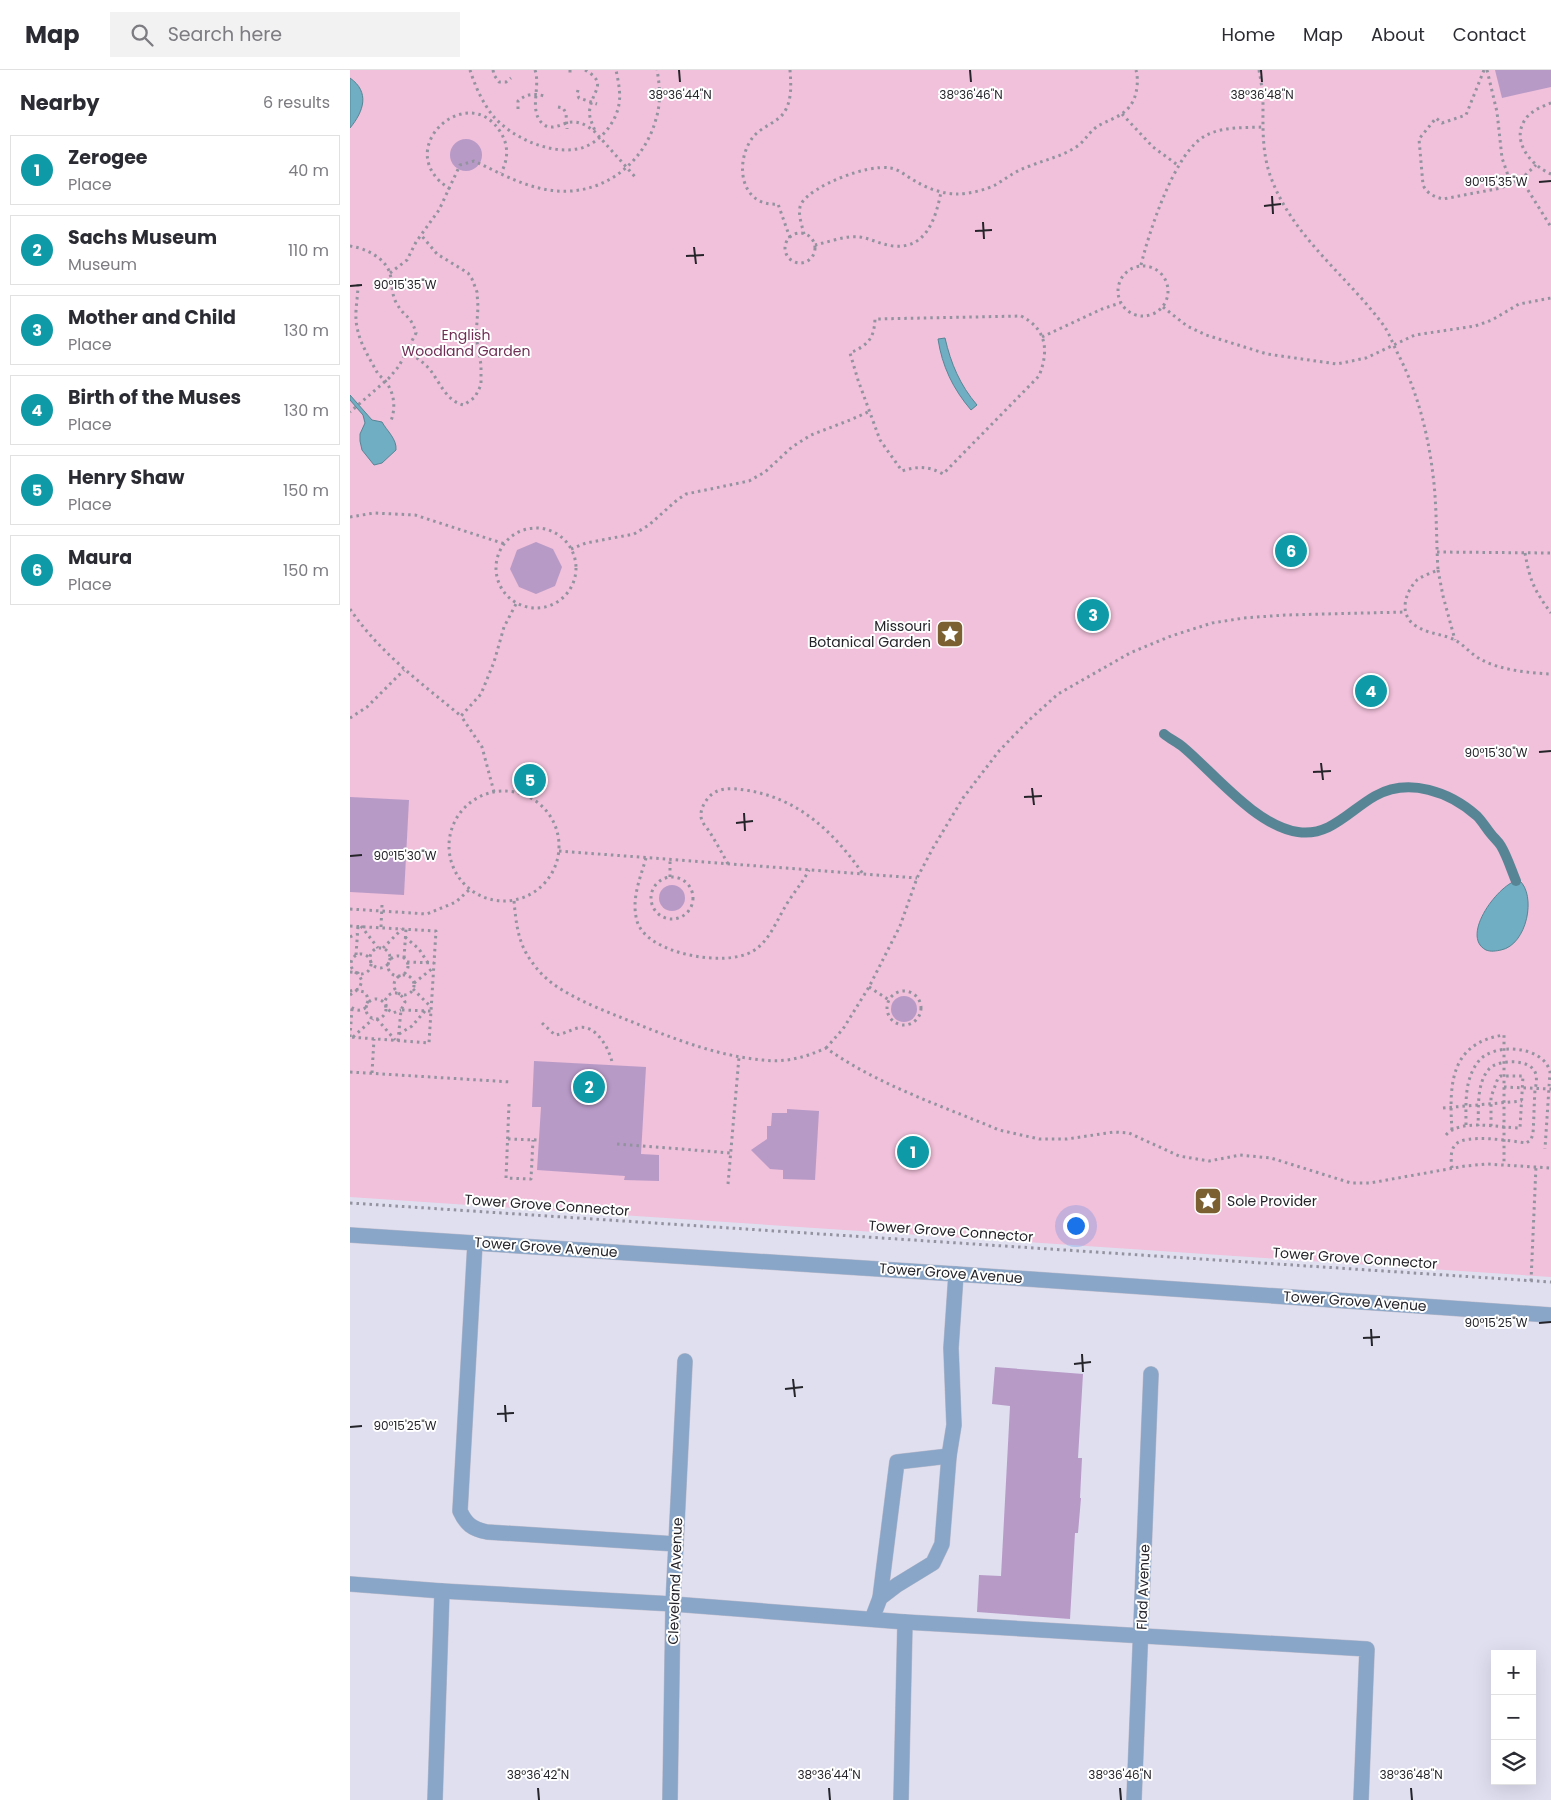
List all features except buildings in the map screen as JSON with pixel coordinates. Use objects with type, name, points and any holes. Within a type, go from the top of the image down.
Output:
[{"type":"street","name":"Tower Grove Avenue","points":[[350,1235],[1551,1315]]},
{"type":"street","points":[[475,1243],[460,1511],[464,1521],[474,1529],[487,1532],[676,1544]]},
{"type":"street","points":[[880,1598],[933,1563],[942,1544],[949,1456],[954,1425],[951,1348],[956,1274]]},
{"type":"street","name":"Cleveland Avenue","points":[[670,1800],[673,1604],[685,1361]]},
{"type":"street","name":"Flad Avenue","points":[[1134,1800],[1151,1374]]},
{"type":"street","points":[[872,1619],[880,1598],[897,1462],[949,1456]]},
{"type":"street","points":[[350,1584],[673,1604],[906,1622],[1367,1649],[1361,1800]]},
{"type":"street","points":[[435,1800],[442,1591]]},
{"type":"street","points":[[901,1800],[906,1622]]},
{"type":"path","points":[[470,70],[478,93],[496,119],[517,135],[551,149],[578,149],[585,147],[600,137],[617,114],[620,102],[616,70]]},
{"type":"path","points":[[493,70],[494,75],[500,82],[506,82],[511,78]]},
{"type":"path","points":[[535,70],[537,77],[537,114],[544,125],[555,127],[574,122],[595,132],[637,179]]},
{"type":"path","points":[[585,70],[594,76],[598,84],[591,101],[589,113],[595,132]]},
{"type":"path","points":[[390,273],[407,260],[421,234],[439,210],[460,165],[474,161],[533,187],[566,192],[597,186],[611,180],[635,159],[652,133],[657,118],[660,86],[657,70]]},
{"type":"path","points":[[790,70],[790,95],[785,112],[780,118],[763,127],[754,136],[743,156],[742,168],[742,178],[752,194],[764,204],[778,204],[790,238]]},
{"type":"path","points":[[804,234],[800,206],[808,196],[846,176],[871,168],[890,168],[903,173],[917,183],[941,192],[958,194],[996,185],[1011,174],[1067,152],[1079,144],[1095,128],[1122,114],[1129,108],[1134,100],[1137,83],[1136,70]]},
{"type":"path","points":[[1259,70],[1263,102],[1264,153],[1270,175],[1281,202],[1296,226],[1382,323],[1408,375],[1428,439],[1434,477],[1438,570],[1442,596],[1455,640]]},
{"type":"path","points":[[1486,70],[1496,112],[1502,158],[1511,184]]},
{"type":"path","points":[[1486,70],[1466,115],[1442,123],[1436,118],[1419,139],[1423,186],[1425,190],[1443,199],[1490,191],[1521,179],[1536,165]]},
{"type":"path","points":[[578,90],[577,94],[580,98],[597,104]]},
{"type":"path","points":[[518,109],[517,103],[521,98],[530,94],[544,96]]},
{"type":"path","points":[[1551,103],[1529,115],[1522,124],[1522,146],[1526,156],[1542,170],[1551,174]]},
{"type":"path","points":[[558,107],[563,108],[565,111],[568,129]]},
{"type":"path","points":[[1122,114],[1153,147],[1179,166]]},
{"type":"path","points":[[450,189],[437,179],[430,165],[429,142],[434,132],[444,121],[457,115],[478,115],[492,122],[498,128],[506,144],[506,162],[501,173]]},
{"type":"path","points":[[492,122],[496,119]]},
{"type":"path","points":[[1141,265],[1148,236],[1179,166],[1199,140],[1224,130],[1263,127]]},
{"type":"path","points":[[1521,179],[1551,227]]},
{"type":"path","points":[[815,245],[859,237],[880,244],[895,246],[909,244],[929,230],[935,218],[941,192]]},
{"type":"path","points":[[406,350],[423,362],[452,400],[458,404],[464,404],[475,397],[481,385],[481,376],[476,336],[478,307],[474,285],[468,273],[436,254],[421,234]]},
{"type":"path","points":[[796,234],[804,234],[812,239],[815,250],[811,259],[803,263],[794,262],[788,257],[786,244],[796,234]]},
{"type":"path","points":[[350,246],[358,247],[382,261],[390,273],[395,301],[411,320],[416,333],[399,366],[386,381],[350,412]]},
{"type":"path","points":[[1149,266],[1157,269],[1164,275],[1168,283],[1169,292],[1163,307],[1156,313],[1140,316],[1125,309],[1120,303],[1118,295],[1120,278],[1132,267],[1149,266]]},
{"type":"path","points":[[358,284],[355,307],[356,327],[367,352],[381,378],[386,381],[393,396],[394,404],[390,423]]},
{"type":"path","points":[[1163,307],[1188,326],[1206,335],[1267,354],[1312,362],[1337,364],[1366,358],[1415,334],[1476,326],[1492,320],[1519,304],[1551,298]]},
{"type":"path","points":[[1042,337],[1102,309],[1120,303]]},
{"type":"path","points":[[1021,316],[1036,327],[1042,337],[1046,352],[1039,376],[943,474],[936,469],[924,467],[913,467],[902,471],[880,440],[868,412],[850,353],[869,341],[874,332],[875,319],[1021,316]]},
{"type":"path","points":[[571,549],[586,543],[634,534],[649,525],[686,494],[748,481],[764,472],[792,447],[811,435],[868,412]]},
{"type":"path","points":[[350,517],[374,513],[415,515],[505,544]]},
{"type":"path","points":[[542,528],[560,535],[571,549],[575,559],[575,578],[569,591],[554,603],[546,606],[531,607],[517,602],[499,584],[498,558],[511,537],[525,530],[542,528]]},
{"type":"path","points":[[1437,552],[1551,553]]},
{"type":"path","points":[[1525,553],[1530,579],[1537,595],[1551,613]]},
{"type":"path","points":[[1438,570],[1418,580],[1406,594],[1405,612],[1414,626],[1429,633],[1455,640],[1479,659],[1490,664],[1532,673],[1551,674]]},
{"type":"path","points":[[461,716],[481,694],[494,662],[504,627],[517,602]]},
{"type":"path","points":[[350,609],[367,633],[404,670],[461,716],[482,747],[494,792]]},
{"type":"path","points":[[514,901],[516,926],[522,946],[532,962],[556,986],[591,1004],[644,1027],[709,1049],[739,1057],[765,1061],[807,1057],[826,1048],[843,1029],[869,988],[900,926],[917,878],[963,798],[999,750],[1058,694],[1130,653],[1212,622],[1286,615],[1405,612]]},
{"type":"path","points":[[350,718],[367,707],[404,670]]},
{"type":"path","points":[[728,864],[702,821],[700,812],[703,805],[714,792],[734,788],[763,793],[786,801],[830,832],[846,849],[864,874]]},
{"type":"path","points":[[494,792],[514,792],[525,794],[542,805],[548,812],[556,828],[560,842],[560,851],[558,861],[549,880],[532,894],[514,901],[493,900],[482,897],[470,889],[457,876],[450,857],[450,838],[459,814],[471,802],[478,797],[494,792]]},
{"type":"path","points":[[560,851],[917,878]]},
{"type":"path","points":[[646,858],[634,898],[637,922],[644,934],[653,941],[687,955],[702,958],[740,958],[760,946],[809,870]]},
{"type":"path","points":[[670,860],[670,877]]},
{"type":"path","points":[[670,877],[684,881],[690,886],[692,892],[693,902],[689,910],[680,917],[675,918],[662,916],[652,904],[652,893],[655,886],[661,880],[670,877]]},
{"type":"path","points":[[350,909],[427,914],[456,902],[470,889]]},
{"type":"path","points":[[381,927],[382,905]]},
{"type":"path","points":[[350,926],[436,931],[429,1043],[351,1037]]},
{"type":"path","points":[[350,995],[359,989],[362,984],[361,977],[352,967],[359,926]]},
{"type":"path","points":[[359,926],[380,948],[389,953],[389,970],[391,973],[395,976],[410,977],[414,984]]},
{"type":"path","points":[[350,972],[367,972],[371,966],[372,952],[404,929]]},
{"type":"path","points":[[397,1041],[401,1010],[405,1002],[394,986],[396,980],[408,969],[404,958],[404,929]]},
{"type":"path","points":[[350,937],[357,933]]},
{"type":"path","points":[[405,937],[419,949],[428,963]]},
{"type":"path","points":[[353,957],[365,954],[375,966],[380,968],[387,966],[394,957],[404,958]]},
{"type":"path","points":[[407,962],[434,963]]},
{"type":"path","points":[[351,1037],[385,1014],[387,996],[396,993],[408,994],[413,989],[414,984],[434,968]]},
{"type":"path","points":[[869,988],[889,1000]]},
{"type":"path","points":[[413,989],[431,1009]]},
{"type":"path","points":[[350,991],[360,990],[366,993],[368,998],[367,1014],[375,1019],[397,1041]]},
{"type":"path","points":[[898,992],[911,992],[919,1000],[921,1007],[918,1016],[908,1024],[901,1025],[895,1023],[887,1013],[886,1004],[889,1000],[898,992]]},
{"type":"path","points":[[351,1037],[351,1007],[360,1010],[365,1008],[372,1000],[377,1000],[383,1002],[394,1013],[401,1010],[425,1011],[431,1009]]},
{"type":"path","points":[[398,1034],[412,1026],[425,1011]]},
{"type":"path","points":[[542,1023],[555,1035],[566,1034],[583,1027],[592,1031],[605,1043],[612,1062]]},
{"type":"path","points":[[1452,1130],[1450,1107],[1452,1084],[1456,1069],[1469,1049],[1483,1039],[1504,1035],[1504,1164]]},
{"type":"path","points":[[372,1073],[374,1039]]},
{"type":"path","points":[[826,1048],[849,1064],[887,1083],[998,1130],[1039,1139],[1067,1138],[1114,1132],[1129,1133],[1179,1156],[1209,1161],[1240,1155],[1271,1158],[1351,1183],[1370,1183],[1452,1168],[1487,1164],[1551,1168]]},
{"type":"path","points":[[1466,1125],[1467,1086],[1477,1062],[1493,1051],[1532,1052],[1542,1058],[1549,1068],[1550,1089],[1545,1149]]},
{"type":"path","points":[[728,1184],[739,1057]]},
{"type":"path","points":[[1452,1168],[1453,1148],[1459,1141],[1469,1138],[1526,1143],[1531,1140],[1536,1076],[1531,1067],[1524,1063],[1504,1063],[1497,1064],[1488,1070],[1480,1089],[1478,1126]]},
{"type":"path","points":[[350,1072],[510,1082]]},
{"type":"path","points":[[1446,1135],[1452,1130],[1466,1125],[1520,1128],[1523,1076],[1504,1076],[1498,1078],[1492,1092],[1491,1126]]},
{"type":"path","points":[[1504,1087],[1550,1089]]},
{"type":"path","points":[[1443,1108],[1522,1101]]},
{"type":"path","points":[[509,1104],[506,1178],[531,1179],[533,1140]]},
{"type":"path","points":[[508,1139],[539,1140]]},
{"type":"path","points":[[616,1144],[731,1153]]},
{"type":"path","points":[[1531,1281],[1536,1166]]},
{"type":"path","name":"Tower Grove Connector","points":[[350,1203],[1551,1282]]},
{"type":"green space","name":"Missouri Botanical Garden","points":[[350,70],[1551,70],[1551,1277],[350,1197]]},
{"type":"water","points":[[350,78],[360,89],[363,102],[359,115],[350,128]]},
{"type":"water","points":[[945,338],[957,374],[977,405],[971,410],[959,394],[945,368],[938,339]]},
{"type":"water","points":[[350,395],[372,420],[382,422],[393,439],[396,450],[382,463],[374,465],[362,450],[360,434],[365,423],[363,415],[350,400]]},
{"type":"water","points":[[1519,880],[1524,887],[1528,907],[1523,930],[1510,946],[1497,951],[1486,950],[1479,943],[1477,933],[1485,910],[1502,890]]},
{"type":"waterway","points":[[1164,734],[1183,747],[1251,809],[1282,828],[1298,832],[1320,830],[1330,826],[1375,796],[1388,790],[1415,788],[1442,794],[1466,807],[1479,818],[1501,846],[1516,881]]},
{"type":"place","name":"Maura","points":[[1291,551]]},
{"type":"place","name":"Mother and Child","points":[[1093,615]]},
{"type":"place","name":"Missouri Botanical Garden","points":[[950,634]]},
{"type":"place","name":"Birth of the Muses","points":[[1371,691]]},
{"type":"place","name":"Henry Shaw","points":[[530,780]]},
{"type":"place","name":"Sachs Museum","points":[[589,1087]]},
{"type":"place","name":"Zerogee","points":[[913,1152]]},
{"type":"place","name":"Sole Provider","points":[[1208,1201]]},
{"type":"park label","name":"English Woodland Garden","points":[[466,344]]}]
